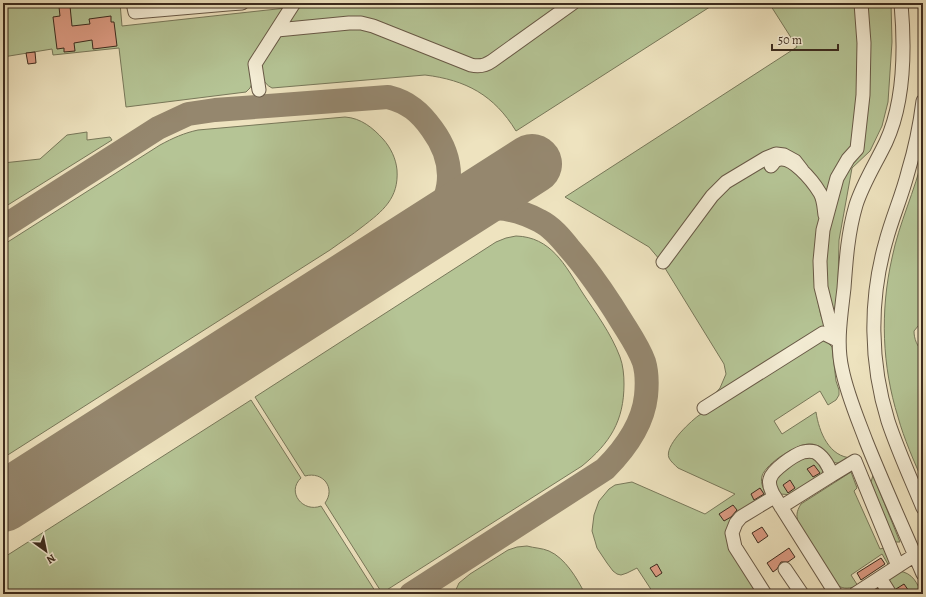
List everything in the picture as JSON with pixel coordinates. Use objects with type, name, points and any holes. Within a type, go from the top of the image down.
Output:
[{"type":"street","points":[[133,3],[134,12],[242,3]]},
{"type":"street","points":[[259,90],[256,64],[294,3]]},
{"type":"street","points":[[277,30],[361,23],[373,26],[470,65],[477,66],[488,64],[573,3]]},
{"type":"street","points":[[839,341],[830,323],[821,287],[820,261],[823,230],[837,178],[848,159],[858,149],[863,95],[864,50],[862,3]]},
{"type":"street","points":[[901,3],[903,27],[901,90],[897,114],[886,142],[856,205],[849,235],[839,341],[842,368],[849,399],[923,574]]},
{"type":"street","points":[[923,101],[920,124],[911,161],[882,256],[876,286],[874,332],[876,362],[884,407],[893,436],[923,508]]},
{"type":"street","points":[[663,262],[704,206],[726,182],[766,158],[776,154],[784,155],[794,161],[821,194],[826,221]]},
{"type":"street","points":[[771,166],[776,161],[783,159],[792,162],[802,170]]},
{"type":"street","points":[[704,408],[823,333],[839,341]]},
{"type":"street","points":[[832,475],[818,453],[812,451],[804,452],[774,472],[770,478],[769,485],[778,502],[836,594]]},
{"type":"street","points":[[764,594],[735,547],[732,533],[736,523],[741,518],[778,502],[832,475],[855,461],[898,566]]},
{"type":"street","points":[[854,594],[915,556]]},
{"type":"street","points":[[785,569],[802,594]]},
{"type":"street","points":[[880,578],[890,594]]},
{"type":"green space","points":[[3,3],[120,3],[122,26],[286,8],[250,88],[246,92],[126,107],[119,48],[53,55],[52,49],[3,57]]},
{"type":"green space","points":[[301,3],[567,3],[479,63],[380,23],[286,26]]},
{"type":"green space","points":[[576,3],[716,3],[516,131],[498,108],[478,91],[466,85],[440,77],[425,75],[272,88],[266,84],[262,76],[261,66],[283,33],[368,28],[469,68]]},
{"type":"green space","points":[[769,3],[859,3],[861,50],[854,145],[822,211],[817,297],[821,316],[827,326],[707,403],[720,388],[726,374],[724,364],[660,260],[649,247],[565,197],[797,47]]},
{"type":"green space","points":[[865,3],[891,3],[892,42],[888,102],[882,126],[870,151],[852,168],[839,240],[838,285],[834,319],[829,301],[825,271],[829,224],[845,172],[854,159]]},
{"type":"green space","points":[[345,117],[356,119],[371,127],[388,146],[396,162],[397,180],[395,188],[388,203],[377,215],[330,250],[3,458],[3,245],[160,145],[183,134],[198,130]]},
{"type":"green space","points":[[87,132],[87,140],[110,137],[112,140],[3,208],[3,163],[40,159],[67,135]]},
{"type":"green space","points":[[923,156],[923,320],[914,331],[916,342],[923,352],[923,482],[909,450],[893,398],[886,358],[884,318],[888,278],[895,245]]},
{"type":"green space","points":[[516,236],[539,241],[556,254],[612,340],[621,360],[624,377],[623,397],[618,420],[608,440],[582,466],[382,593],[325,503],[329,492],[326,482],[317,476],[305,476],[255,397],[496,242]]},
{"type":"green space","points":[[825,340],[832,347],[836,381],[839,390],[839,395],[836,400],[828,405],[820,391],[774,421],[782,434],[816,412],[817,420],[826,442],[837,453],[844,457],[852,458],[837,463],[829,458],[819,446],[806,444],[784,454],[765,471],[762,476],[762,484],[768,496],[731,524],[758,594],[654,594],[637,568],[621,575],[613,571],[597,548],[592,531],[594,515],[599,501],[609,489],[615,485],[632,482],[705,514],[735,494],[678,468],[669,458],[668,453],[670,447],[678,435],[698,416],[818,341]]},
{"type":"green space","points":[[251,400],[301,478],[295,489],[299,500],[308,507],[321,506],[377,594],[3,594],[3,558]]},
{"type":"green space","points":[[804,456],[815,457],[823,467],[822,475],[794,495],[780,494],[775,485],[776,476]]},
{"type":"green space","points":[[851,472],[857,488],[854,491],[880,549],[884,548],[893,563],[889,566],[882,554],[851,575],[858,586],[845,588],[837,585],[799,525],[797,514],[801,504]]},
{"type":"green space","points":[[873,475],[900,542],[896,542],[893,539],[871,482]]},
{"type":"green space","points":[[527,546],[544,549],[560,558],[574,575],[585,594],[454,594],[459,583],[470,574],[508,550]]},
{"type":"green space","points":[[899,571],[911,576],[922,594],[893,594],[888,586],[889,576]]},
{"type":"building","points":[[70,6],[72,26],[90,24],[89,19],[111,16],[111,22],[114,22],[117,46],[93,49],[92,40],[74,43],[75,51],[64,52],[64,48],[57,49],[53,17],[60,16],[59,7]]},
{"type":"building","points":[[35,52],[36,63],[28,64],[26,53]]},
{"type":"building","points":[[814,465],[820,473],[813,477],[807,469]]},
{"type":"building","points":[[790,480],[795,488],[788,493],[783,485]]},
{"type":"building","points":[[760,488],[764,494],[754,500],[751,494]]},
{"type":"building","points":[[733,505],[737,510],[731,517],[724,521],[719,514]]},
{"type":"building","points":[[762,527],[768,536],[758,543],[752,533]]},
{"type":"building","points":[[789,548],[795,557],[788,562],[781,562],[777,569],[773,572],[767,563]]},
{"type":"building","points":[[881,558],[885,564],[861,580],[857,573]]},
{"type":"building","points":[[657,564],[662,573],[656,577],[650,568]]},
{"type":"building","points":[[904,584],[911,594],[900,594],[896,589]]},
{"type":"taxiway","points":[[3,227],[158,128],[188,114],[215,110],[388,97],[408,105],[423,118],[441,143],[446,158],[449,172],[445,199],[430,224],[418,236]]},
{"type":"taxiway","points":[[411,594],[605,469],[632,436],[641,416],[646,396],[645,366],[637,347],[597,284],[552,230],[544,223],[528,215],[507,209],[486,208],[452,215]]},
{"type":"runway","points":[[3,502],[532,164]]}]
